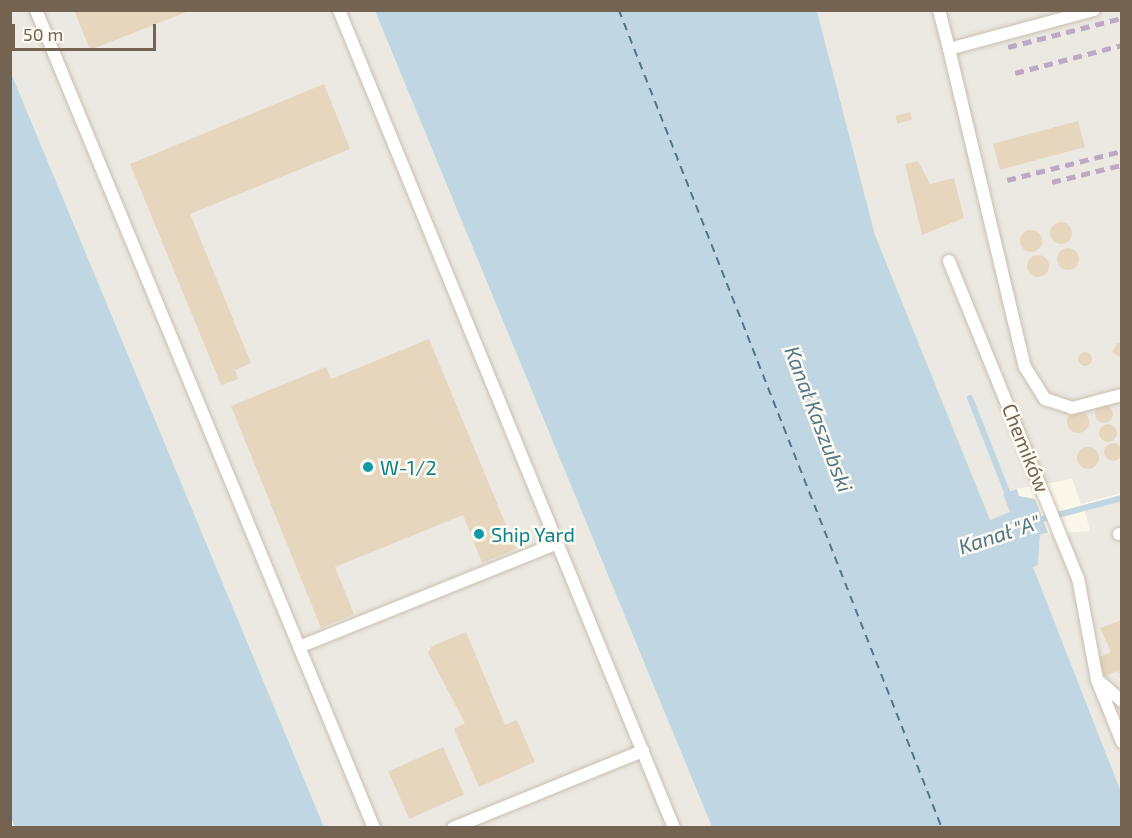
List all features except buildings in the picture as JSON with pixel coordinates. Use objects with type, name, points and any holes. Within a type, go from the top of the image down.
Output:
[{"type":"lane","points":[[36,10],[374,828]]},
{"type":"lane","points":[[339,10],[674,828]]},
{"type":"lane","points":[[939,10],[1025,367],[1045,399],[1072,408],[1122,395]]},
{"type":"lane","points":[[949,49],[1094,10]]},
{"type":"lane","name":"Chemików","points":[[949,261],[1078,578],[1096,680],[1122,742]]},
{"type":"lane","points":[[299,647],[558,543]]},
{"type":"lane","points":[[1096,680],[1122,701]]},
{"type":"lane","points":[[453,828],[643,751]]},
{"type":"shaded area","points":[[10,11],[375,11],[712,827],[324,827],[11,73]]},
{"type":"shaded area","points":[[817,11],[1121,11],[1121,493],[1081,504],[1072,479],[1017,489],[1011,512],[990,521],[875,235]]},
{"type":"shaded area","points":[[1121,501],[1121,792],[1033,567],[1038,564],[1040,535],[1090,531],[1085,511]]},
{"type":"water","name":"Kanał Kaszubski","points":[[375,11],[817,11],[875,235],[990,520],[1010,512],[1003,494],[1017,489],[1019,496],[1035,499],[1048,533],[1040,535],[1038,565],[1033,567],[1121,792],[1121,827],[712,827]]},
{"type":"water","points":[[10,73],[324,827],[15,828],[11,817]]},
{"type":"waterway","points":[[970,398],[1007,492]]},
{"type":"waterway","name":"Kanał \"A\"","points":[[1035,521],[1122,498]]},
{"type":"ferry route","points":[[619,10],[942,828]]},
{"type":"railway","points":[[1008,47],[1122,18]]},
{"type":"railway","points":[[1015,73],[1122,45]]},
{"type":"railway","points":[[1007,180],[1122,151]]},
{"type":"railway","points":[[1052,182],[1122,165]]},
{"type":"place","name":"W-1/2","points":[[368,467]]},
{"type":"place","name":"Ship Yard","points":[[479,534]]}]
